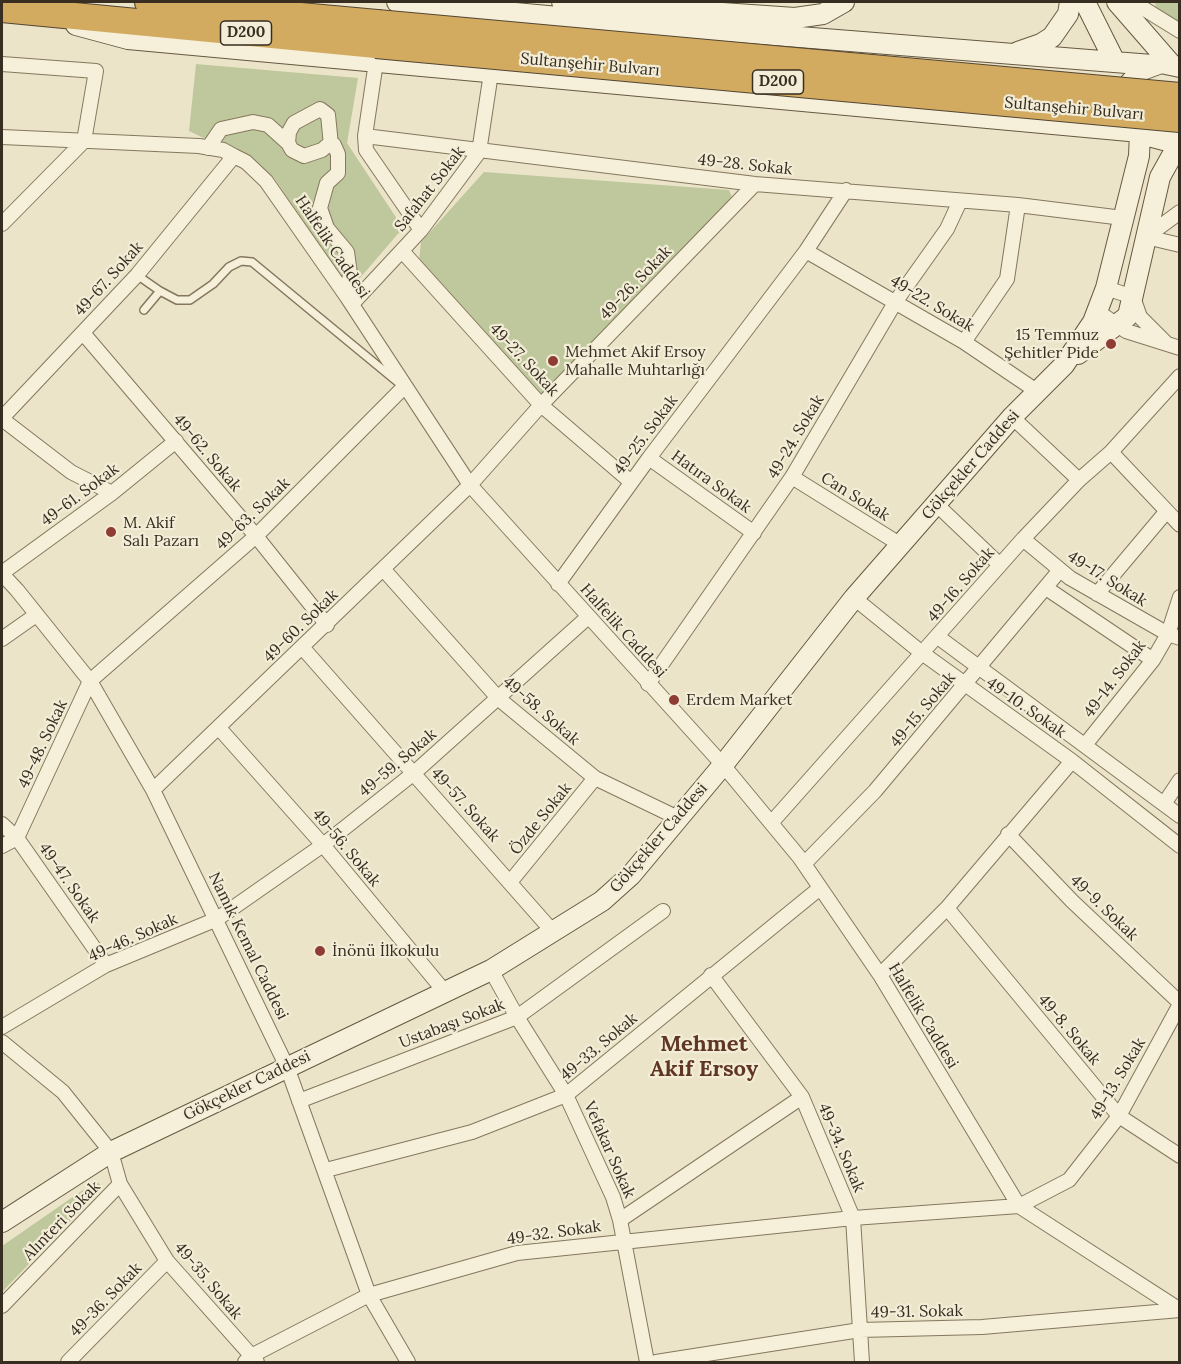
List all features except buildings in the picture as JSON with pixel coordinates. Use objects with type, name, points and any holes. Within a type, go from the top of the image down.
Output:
[{"type":"highway","name":"Sultanşehir Bulvarı","points":[[148,2],[217,8],[376,43],[1179,96]]},
{"type":"highway","name":"Sultanşehir Bulvarı","points":[[2,9],[1179,119]]},
{"type":"main road","name":"Sultanşehir Bulvarı","points":[[217,8],[286,2]]},
{"type":"main road","points":[[397,2],[623,23],[1172,66]]},
{"type":"main road","points":[[562,2],[622,3],[812,16],[833,10],[844,2]]},
{"type":"main road","points":[[812,16],[829,2]]},
{"type":"main road","points":[[1009,54],[1041,44],[1052,37],[1068,14],[1070,2]]},
{"type":"main road","points":[[1085,2],[1114,62]]},
{"type":"main road","points":[[1117,2],[1172,66]]},
{"type":"main road","points":[[376,43],[491,73],[1140,132],[1160,140],[1179,139],[1160,177],[1128,316],[1064,365]]},
{"type":"main road","points":[[1064,365],[1093,322],[1106,288],[1139,156],[1140,132],[1127,115],[1125,95],[1134,76],[1172,66]]},
{"type":"main road","name":"Gökçekler Caddesi","points":[[2,1222],[111,1152],[492,970],[602,902],[631,875],[723,765],[854,598],[1012,417],[1064,365]]},
{"type":"street","points":[[1134,2],[1179,31]]},
{"type":"street","points":[[376,43],[365,136],[366,150],[421,230]]},
{"type":"street","points":[[2,64],[96,71],[84,141],[2,224]]},
{"type":"street","name":"Safahat Sokak","points":[[349,300],[402,251],[421,230],[479,152],[491,73]]},
{"type":"street","points":[[288,143],[294,123],[320,109],[328,115],[331,145],[338,154],[338,173],[327,183],[320,208],[327,228],[347,252],[350,274],[349,300]]},
{"type":"street","points":[[208,148],[221,129],[253,122],[268,125],[288,143],[292,150],[304,156],[331,145]]},
{"type":"street","name":"Halfelik Caddesi","points":[[2,136],[84,141],[157,142],[208,148],[246,162],[266,181],[349,300],[470,485],[723,765],[772,822],[804,864],[880,975],[1019,1206],[1179,1310]]},
{"type":"street","name":"49-28. Sokak","points":[[365,136],[479,152],[755,184],[1018,205],[1123,218]]},
{"type":"street","name":"49-67. Sokak","points":[[2,418],[137,275],[234,156]]},
{"type":"street","name":"49-26. Sokak","points":[[470,485],[541,405],[755,184]]},
{"type":"street","name":"49-25. Sokak","points":[[558,584],[631,482],[806,251],[846,190]]},
{"type":"street","name":"49-24. Sokak","points":[[648,684],[792,477],[896,301],[947,229],[960,201]]},
{"type":"street","points":[[964,342],[1007,279],[1018,205]]},
{"type":"street","points":[[1146,237],[1179,212]]},
{"type":"street","points":[[1146,237],[1179,245]]},
{"type":"street","name":"49-27. Sokak","points":[[402,251],[541,405],[631,482]]},
{"type":"street","name":"49-22. Sokak","points":[[806,251],[964,342],[1038,392]]},
{"type":"street","points":[[1106,288],[1132,297],[1140,317],[1173,346]]},
{"type":"street","points":[[1097,311],[1126,331],[1173,346]]},
{"type":"street","name":"49-62. Sokak","points":[[82,333],[256,536],[327,625]]},
{"type":"street","name":"49-16. Sokak","points":[[772,822],[1023,539],[1079,480],[1111,452],[1179,376]]},
{"type":"street","name":"49-63. Sokak","points":[[90,681],[256,536],[404,387]]},
{"type":"street","points":[[1012,417],[1079,480]]},
{"type":"street","points":[[2,418],[71,472],[112,493]]},
{"type":"street","name":"49-61. Sokak","points":[[2,574],[112,493],[176,441]]},
{"type":"street","points":[[1111,452],[1179,525]]},
{"type":"street","name":"Hatıra Sokak","points":[[649,458],[754,533]]},
{"type":"street","name":"Can Sokak","points":[[792,477],[901,545]]},
{"type":"street","name":"49-60. Sokak","points":[[153,790],[470,485]]},
{"type":"street","points":[[936,504],[1000,566]]},
{"type":"street","points":[[1097,594],[1166,512]]},
{"type":"street","name":"49-17. Sokak","points":[[1023,539],[1060,570],[1097,594],[1174,636]]},
{"type":"street","name":"49-58. Sokak","points":[[384,570],[499,699],[595,778],[678,818]]},
{"type":"street","name":"49-15. Sokak","points":[[804,864],[875,791],[1060,570]]},
{"type":"street","name":"Namık Kemal Caddesi","points":[[2,574],[90,681],[153,790],[218,919],[287,1067],[326,1170],[369,1295],[408,1362]]},
{"type":"street","points":[[1046,588],[1153,660]]},
{"type":"street","name":"49-14. Sokak","points":[[1085,745],[1174,636],[1179,597]]},
{"type":"street","name":"49-10. Sokak","points":[[854,598],[922,653],[1072,761],[1179,846]]},
{"type":"street","points":[[2,639],[36,615]]},
{"type":"street","name":"49-59. Sokak","points":[[218,919],[323,845],[414,773],[588,617]]},
{"type":"street","name":"49-10. Sokak","points":[[938,637],[1179,816]]},
{"type":"street","name":"49-57. Sokak","points":[[302,647],[512,881],[554,933]]},
{"type":"street","name":"49-48. Sokak","points":[[17,838],[90,681]]},
{"type":"street","name":"49-56. Sokak","points":[[219,728],[323,845],[445,992]]},
{"type":"street","points":[[880,975],[947,908],[1072,761]]},
{"type":"street","name":"Özde Sokak","points":[[512,881],[595,778]]},
{"type":"street","points":[[1164,804],[1179,780]]},
{"type":"street","name":"49-47. Sokak","points":[[2,824],[17,838],[106,965]]},
{"type":"street","name":"49-9. Sokak","points":[[1008,834],[1072,901],[1179,1004]]},
{"type":"street","points":[[2,846],[17,838]]},
{"type":"street","name":"49-33. Sokak","points":[[326,1170],[472,1132],[566,1095],[820,888]]},
{"type":"street","name":"49-8. Sokak","points":[[947,908],[1119,1116],[1179,1156]]},
{"type":"street","name":"Ustabaşı Sokak","points":[[299,1101],[517,1017],[663,911]]},
{"type":"street","name":"49-46. Sokak","points":[[2,1027],[106,965],[218,919]]},
{"type":"street","name":"Vefakar Sokak","points":[[492,970],[517,1017],[566,1095],[596,1156],[621,1220],[647,1362]]},
{"type":"street","name":"49-34. Sokak","points":[[711,975],[802,1097],[853,1218],[862,1362]]},
{"type":"street","name":"49-13. Sokak","points":[[1019,1206],[1068,1180],[1119,1116],[1179,1004]]},
{"type":"street","points":[[2,1042],[63,1092],[111,1152]]},
{"type":"street","name":"49-32. Sokak","points":[[621,1220],[802,1097]]},
{"type":"street","name":"49-35. Sokak","points":[[111,1152],[120,1184],[167,1262],[251,1360]]},
{"type":"street","name":"Alınteri Sokak","points":[[2,1306],[120,1184]]},
{"type":"street","name":"49-32. Sokak","points":[[251,1360],[369,1295],[518,1253],[624,1240],[721,1233],[853,1218],[1019,1206]]},
{"type":"street","name":"49-36. Sokak","points":[[68,1362],[167,1262]]},
{"type":"street","name":"49-31. Sokak","points":[[656,1362],[860,1330],[982,1327],[1179,1310]]},
{"type":"lane","points":[[137,275],[177,300],[190,300],[213,284],[229,267],[241,261],[252,262],[404,387]]},
{"type":"lane","points":[[144,310],[160,291]]},
{"type":"green space","points":[[1155,2],[1179,2],[1179,21],[1157,14]]},
{"type":"green space","points":[[196,64],[358,78],[347,143],[403,228],[353,286],[345,283],[274,178],[249,160],[189,131]]},
{"type":"green space","points":[[484,172],[729,190],[732,197],[542,395],[419,260],[421,242]]},
{"type":"green space","points":[[96,1181],[103,1187],[2,1292],[2,1246]]},
{"type":"place","name":"15 Temmuz Şehitler Pide","points":[[1111,344]]},
{"type":"place","name":"Mehmet Akif Ersoy Mahalle Muhtarlığı","points":[[553,361]]},
{"type":"place","name":"M. Akif Salı Pazarı","points":[[111,532]]},
{"type":"place","name":"Erdem Market","points":[[674,700]]},
{"type":"place","name":"İnönü İlkokulu","points":[[320,951]]},
{"type":"district","name":"Mehmet Akif Ersoy","points":[[704,1058]]}]
